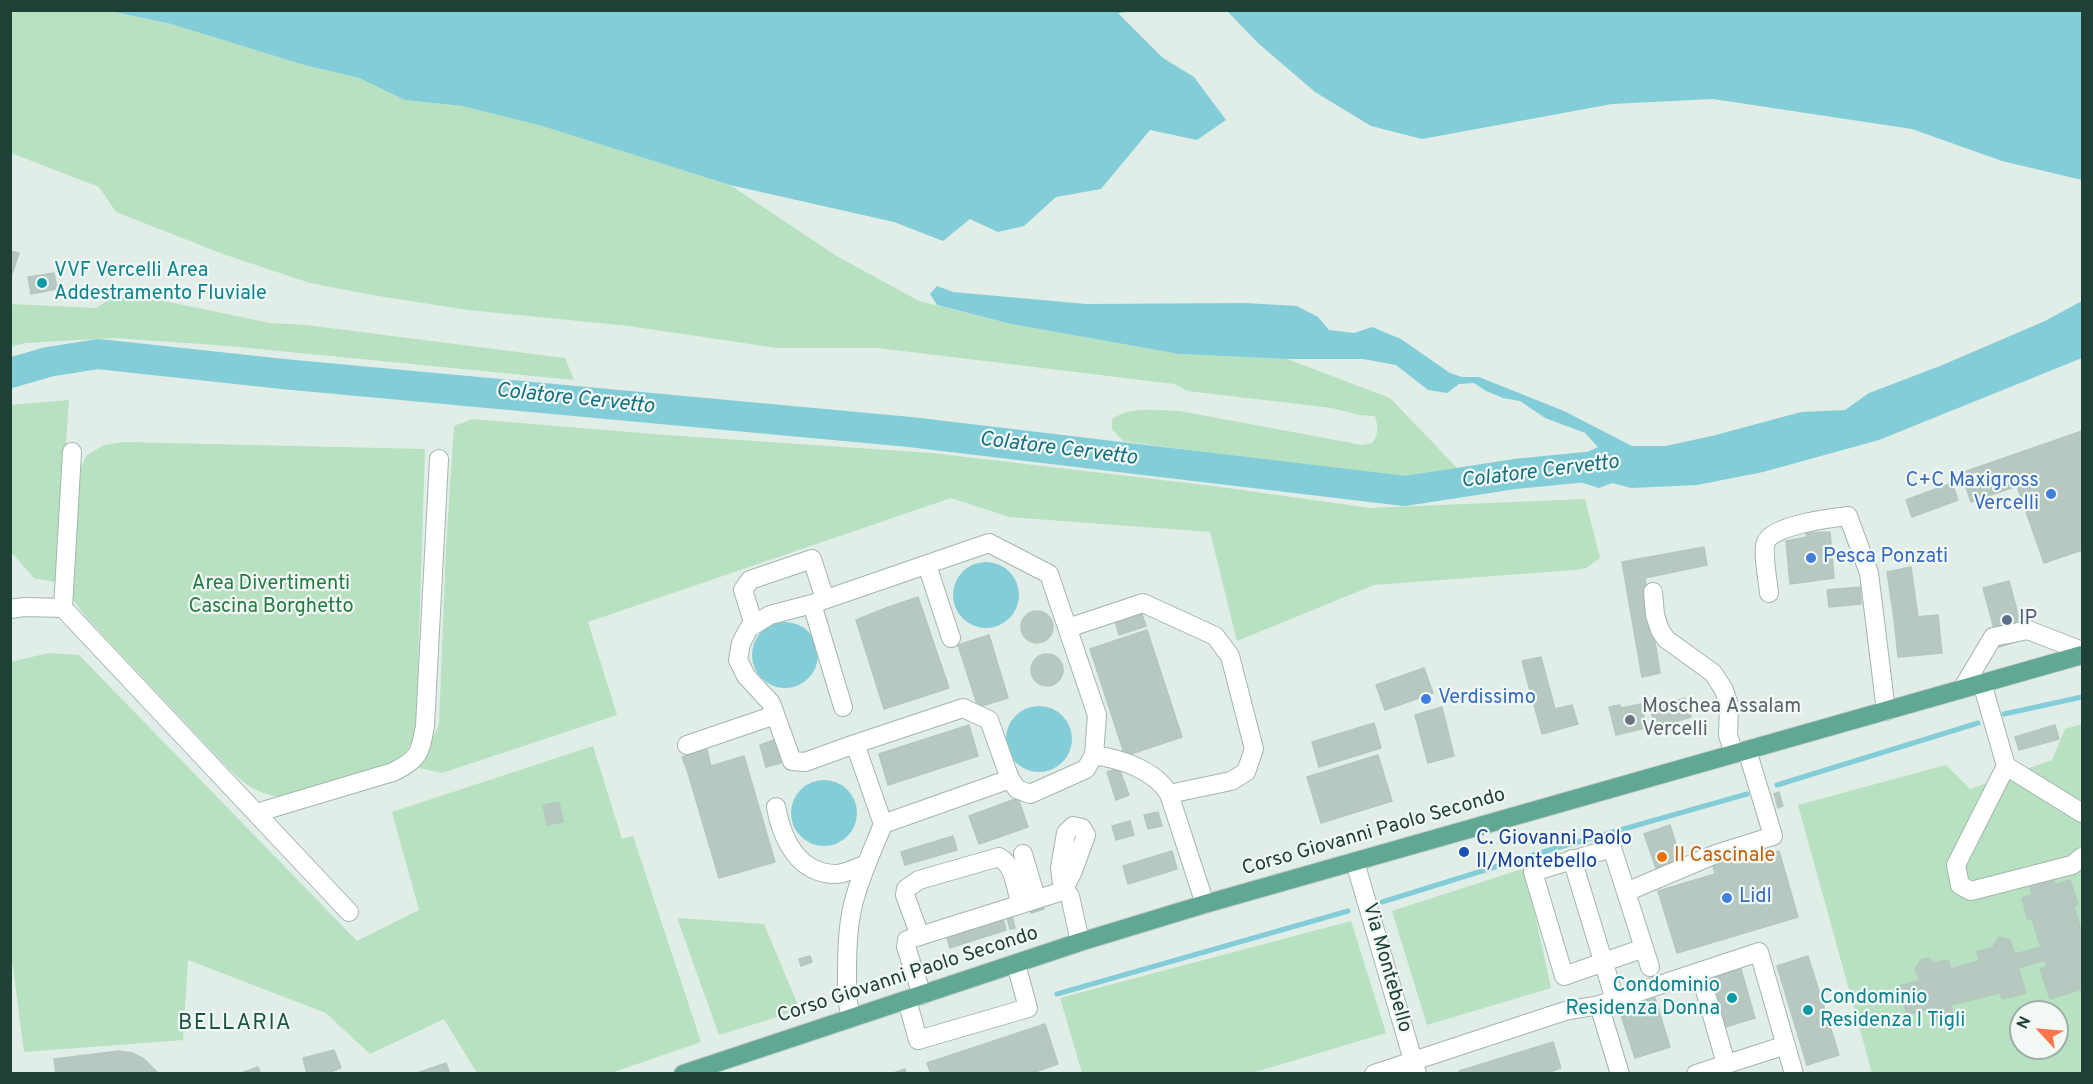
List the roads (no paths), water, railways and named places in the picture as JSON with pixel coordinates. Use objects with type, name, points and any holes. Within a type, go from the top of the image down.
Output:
[{"type":"main road","name":"Corso Giovanni Paolo Secondo","points":[[683,1074],[718,1068],[852,1018],[1080,942],[1204,904],[1886,711],[2082,653]]},
{"type":"street","points":[[63,608],[72,452]]},
{"type":"street","points":[[256,813],[393,772],[412,762],[421,747],[425,726],[439,459]]},
{"type":"street","points":[[1769,593],[1764,548],[1767,539],[1778,531],[1823,519],[1848,516],[1869,573],[1886,711]]},
{"type":"street","points":[[988,543],[1049,574],[1097,715],[1094,755],[1086,769],[1030,794],[1017,789],[1010,779],[989,720],[963,708],[805,762],[792,761],[771,703],[746,676],[738,660],[741,643],[749,628],[770,615],[927,565],[988,543]]},
{"type":"street","points":[[754,625],[742,590],[750,580],[812,559],[818,601],[843,707]]},
{"type":"street","points":[[927,565],[951,638]]},
{"type":"street","points":[[1626,892],[1716,854],[1773,836],[1741,752],[1728,735],[1728,705],[1724,690],[1713,673],[1666,639],[1655,615],[1653,592]]},
{"type":"street","points":[[1068,628],[1143,603],[1215,636],[1230,656],[1254,749],[1245,772],[1231,781],[1169,794]]},
{"type":"street","points":[[10,609],[63,608],[349,912]]},
{"type":"street","points":[[1962,689],[1993,637],[2028,630],[2082,653]]},
{"type":"street","points":[[1982,683],[2006,766],[2082,813]]},
{"type":"street","points":[[687,745],[775,715]]},
{"type":"street","points":[[852,1018],[847,1005],[847,945],[856,894],[883,824],[855,744]]},
{"type":"street","points":[[1094,755],[1110,758],[1140,770],[1162,783],[1169,794],[1204,904]]},
{"type":"street","points":[[2006,766],[1956,865],[1960,885],[1971,891],[2072,864],[2082,857]]},
{"type":"street","points":[[883,824],[1010,779]]},
{"type":"street","points":[[776,807],[780,829],[795,856],[814,871],[837,874],[867,864]]},
{"type":"street","points":[[1644,948],[1564,976],[1533,872],[1612,848],[1644,948],[1650,967]]},
{"type":"street","points":[[1023,854],[1028,900]]},
{"type":"street","points":[[920,936],[905,895],[906,889],[919,880],[999,857],[1009,866],[1028,900]]},
{"type":"street","points":[[1572,859],[1604,963],[1607,1003],[1620,1074]]},
{"type":"street","name":"Via Montebello","points":[[1355,862],[1415,1067]]},
{"type":"street","points":[[1016,964],[1028,1008],[918,1040],[907,940],[1028,900],[1063,891],[1070,896],[1080,942]]},
{"type":"street","points":[[1374,1074],[1415,1067],[1565,1011],[1607,1003],[1759,952],[1794,1074]]},
{"type":"street","points":[[1704,987],[1726,1064]]},
{"type":"street","points":[[1696,1074],[1786,1046]]},
{"type":"water","points":[[110,11],[1138,11],[1118,13],[1163,58],[1194,77],[1226,120],[1197,140],[1150,130],[1101,189],[1056,197],[1024,226],[998,232],[970,219],[943,241],[894,222],[730,185],[542,126],[462,106],[405,100],[359,78],[304,65],[171,24]]},
{"type":"water","points":[[1227,11],[2082,11],[2082,180],[2002,161],[1912,129],[1713,99],[1612,104],[1422,139],[1371,126],[1315,92],[1258,43]]},
{"type":"water","points":[[937,286],[953,292],[1086,304],[1245,303],[1297,306],[1318,317],[1329,330],[1354,333],[1372,327],[1401,339],[1450,373],[1462,377],[1479,377],[1564,411],[1632,446],[1665,446],[1801,412],[1845,410],[1869,393],[1940,366],[2045,321],[2082,301],[2082,358],[1879,440],[1763,472],[1697,485],[1631,488],[1612,483],[1599,488],[1545,471],[1598,447],[1585,433],[1545,418],[1520,401],[1503,398],[1474,383],[1459,384],[1447,393],[1428,390],[1396,365],[1363,359],[1287,359],[1179,354],[1011,324],[937,305],[930,294]]},
{"type":"water","points":[[986,562],[998,565],[1009,572],[1016,583],[1019,595],[1016,607],[1009,618],[998,625],[986,628],[974,625],[963,618],[956,607],[953,595],[956,583],[963,572],[974,565]]},
{"type":"water","points":[[785,622],[797,625],[808,632],[815,643],[818,655],[815,667],[808,678],[797,685],[785,688],[773,685],[762,678],[755,667],[752,655],[755,643],[762,632],[773,625]]},
{"type":"water","points":[[1039,706],[1051,709],[1062,716],[1069,727],[1072,739],[1069,751],[1062,762],[1051,769],[1039,772],[1027,769],[1016,762],[1009,751],[1006,739],[1009,727],[1016,716],[1027,709]]},
{"type":"water","points":[[824,780],[836,783],[847,790],[854,801],[857,813],[854,825],[847,836],[836,843],[824,846],[812,843],[801,836],[794,825],[791,813],[794,801],[801,790],[812,783]]},
{"type":"waterway","name":"Colatore Cervetto","points":[[10,373],[48,362],[98,354],[283,374],[910,432],[1405,491],[1515,474],[1586,467]]},
{"type":"waterway","points":[[2004,714],[2082,697]]},
{"type":"waterway","points":[[1777,785],[1978,723]]},
{"type":"waterway","points":[[1382,902],[1553,849],[1747,794]]},
{"type":"waterway","points":[[1057,994],[1348,911]]},
{"type":"place","name":"VVF Vercelli Area Addestramento Fluviale","points":[[42,283]]},
{"type":"place","name":"C+C Maxigross Vercelli","points":[[2051,494]]},
{"type":"place","name":"Pesca Ponzati","points":[[1811,558]]},
{"type":"place","name":"IP","points":[[2007,620]]},
{"type":"place","name":"Verdissimo","points":[[1426,699]]},
{"type":"place","name":"Moschea Assalam Vercelli","points":[[1630,720]]},
{"type":"place","name":"C. Giovanni Paolo II/Montebello","points":[[1464,852]]},
{"type":"place","name":"Il Cascinale","points":[[1662,857]]},
{"type":"place","name":"Lidl","points":[[1727,898]]},
{"type":"place","name":"Condominio Residenza Donna","points":[[1732,998]]},
{"type":"place","name":"Condominio Residenza I Tigli","points":[[1808,1010]]},
{"type":"district","name":"BELLARIA","points":[[235,1025]]},
{"type":"park label","name":"Area Divertimenti Cascina Borghetto","points":[[271,596]]}]
